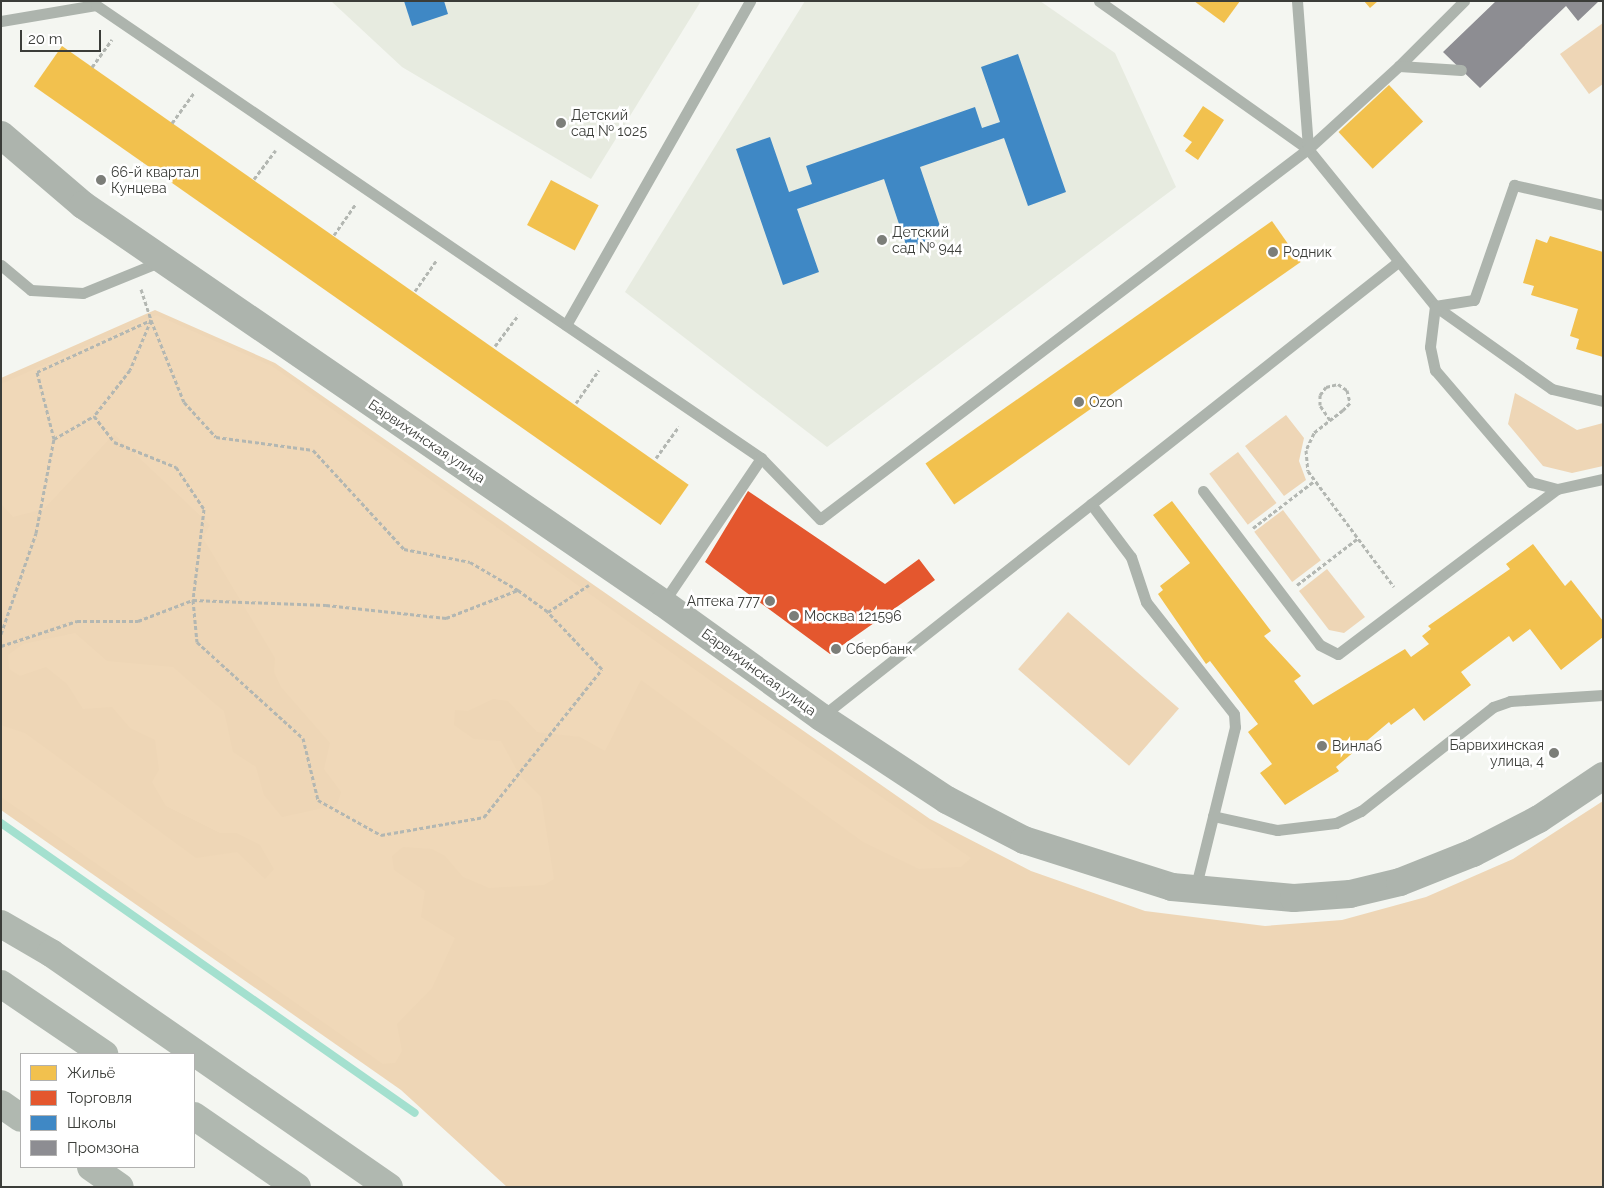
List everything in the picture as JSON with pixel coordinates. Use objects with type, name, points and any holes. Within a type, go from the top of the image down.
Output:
[{"type":"highway","points":[[1,924],[51,953],[389,1187]]},
{"type":"highway","points":[[1,984],[103,1053]]},
{"type":"highway","points":[[1,1104],[20,1117]]},
{"type":"highway","points":[[195,1117],[297,1187]]},
{"type":"highway","points":[[92,1168],[120,1187]]},
{"type":"street","name":"Барвихинская улица","points":[[1,135],[83,205],[614,569],[821,717],[947,800],[1024,840],[1093,865],[1195,890],[1294,898],[1350,894],[1400,882],[1482,849],[1539,819],[1603,776]]},
{"type":"lane","points":[[566,325],[750,1]]},
{"type":"lane","points":[[1099,1],[1308,149],[1398,262],[1436,306],[1552,389],[1603,400]]},
{"type":"lane","points":[[1297,1],[1308,149]]},
{"type":"lane","points":[[1,21],[97,3],[123,23],[761,458],[820,519],[1308,149],[1400,66],[1464,1]]},
{"type":"lane","points":[[1400,66],[1462,70]]},
{"type":"lane","points":[[1436,306],[1474,300],[1514,185],[1603,205]]},
{"type":"lane","points":[[1,266],[31,290],[82,293],[163,261]]},
{"type":"lane","points":[[821,717],[1398,262]]},
{"type":"lane","points":[[1436,306],[1430,347],[1443,383],[1531,482],[1557,489]]},
{"type":"lane","points":[[663,603],[761,458]]},
{"type":"lane","points":[[1203,491],[1325,650],[1338,654],[1557,489],[1603,479]]},
{"type":"lane","points":[[1090,504],[1131,557],[1146,602],[1234,714],[1235,727],[1195,890]]},
{"type":"lane","points":[[1213,816],[1277,830],[1336,823],[1361,811],[1493,707],[1510,701],[1603,695]]},
{"type":"path","points":[[92,67],[123,23]]},
{"type":"path","points":[[172,123],[205,79]]},
{"type":"path","points":[[254,179],[287,135]]},
{"type":"path","points":[[334,235],[367,189]]},
{"type":"path","points":[[415,291],[448,244]]},
{"type":"path","points":[[94,416],[114,442],[176,467],[204,509],[193,600],[197,642],[303,738],[318,800],[381,835],[484,817],[602,669],[548,612],[518,590],[470,562],[404,549],[314,450],[216,436],[184,402],[134,272]]},
{"type":"path","points":[[495,346],[529,299]]},
{"type":"path","points":[[54,439],[94,416],[130,370],[152,320]]},
{"type":"path","points":[[1,634],[36,532],[54,439],[37,372],[152,320]]},
{"type":"path","points":[[576,403],[610,355]]},
{"type":"path","points":[[1330,420],[1320,405],[1320,395],[1326,387],[1338,384],[1351,399],[1330,420],[1308,442],[1306,458],[1314,482],[1406,604]]},
{"type":"path","points":[[656,458],[691,410]]},
{"type":"path","points":[[1239,539],[1314,482]]},
{"type":"path","points":[[1283,596],[1357,539]]},
{"type":"path","points":[[548,612],[614,569]]},
{"type":"path","points":[[1,646],[77,621],[138,621],[193,600],[326,605],[446,618],[518,590]]},
{"type":"shaded area","name":"Детский сад № 1025","points":[[331,1],[701,1],[591,179],[402,67]]},
{"type":"shaded area","name":"Детский сад № 944","points":[[805,1],[1040,1],[1115,53],[1176,187],[827,447],[625,292]]},
{"type":"shaded area","points":[[1603,23],[1603,84],[1589,94],[1560,54]]},
{"type":"shaded area","points":[[155,310],[275,363],[930,819],[1031,871],[1145,911],[1265,926],[1342,920],[1426,897],[1513,859],[1603,801],[1603,1187],[507,1187],[401,1090],[1,810],[1,378]]},
{"type":"shaded area","points":[[156,315],[272,366],[718,686],[971,858],[961,867],[919,869],[863,842],[641,680],[605,751],[580,737],[537,732],[508,701],[493,699],[468,711],[455,710],[454,725],[474,739],[501,741],[520,776],[541,797],[554,879],[544,885],[489,888],[463,877],[445,856],[432,849],[403,847],[392,856],[394,870],[425,891],[421,917],[455,938],[432,988],[397,1024],[402,1051],[395,1063],[383,1064],[1,797],[1,725],[25,733],[196,858],[237,852],[265,879],[274,869],[260,845],[236,833],[220,833],[166,806],[152,782],[159,770],[155,740],[130,728],[112,707],[83,709],[67,684],[46,667],[20,676],[9,669],[8,655],[23,644],[75,633],[107,661],[173,667],[224,711],[233,752],[256,767],[264,795],[282,817],[337,805],[341,792],[324,769],[330,743],[281,687],[274,672],[275,658],[203,538],[210,525],[114,434],[44,509],[13,517],[1,504],[1,384]]},
{"type":"shaded area","points":[[1515,393],[1577,430],[1603,423],[1603,466],[1572,473],[1543,466],[1508,424]]},
{"type":"shaded area","points":[[1286,415],[1304,438],[1299,461],[1306,480],[1284,496],[1245,446]]},
{"type":"shaded area","points":[[1238,452],[1277,503],[1248,525],[1209,474]]},
{"type":"shaded area","points":[[1283,510],[1321,560],[1292,582],[1254,532]]},
{"type":"shaded area","points":[[1327,569],[1365,617],[1344,633],[1329,630],[1299,591]]},
{"type":"shaded area","points":[[1068,612],[1179,708],[1129,766],[1018,669]]},
{"type":"building: Жильё","points":[[1194,1],[1240,1],[1224,23]]},
{"type":"building: Жильё","points":[[1364,1],[1378,1],[1370,8]]},
{"type":"building: Жильё","points":[[62,46],[689,485],[661,525],[34,86]]},
{"type":"building: Жильё","points":[[1389,85],[1423,122],[1373,169],[1339,132]]},
{"type":"building: Жильё","points":[[1203,106],[1224,120],[1198,160],[1185,151],[1192,142],[1183,136]]},
{"type":"building: Жильё","points":[[551,180],[599,205],[575,250],[527,225]]},
{"type":"building: Жильё","points":[[1272,221],[1301,262],[954,505],[925,464]]},
{"type":"building: Жильё","points":[[1550,236],[1603,252],[1603,357],[1576,349],[1579,339],[1570,336],[1578,309],[1531,295],[1534,286],[1523,283],[1536,239],[1547,243]]},
{"type":"building: Жильё","points":[[1172,501],[1271,631],[1264,636],[1301,676],[1294,681],[1313,705],[1405,649],[1411,657],[1429,644],[1422,636],[1431,629],[1428,626],[1510,569],[1506,564],[1533,544],[1565,586],[1571,580],[1603,621],[1603,637],[1561,670],[1530,629],[1513,642],[1509,636],[1461,672],[1471,685],[1424,721],[1414,708],[1391,725],[1389,722],[1336,767],[1339,771],[1285,805],[1260,773],[1272,764],[1248,732],[1258,724],[1210,661],[1206,664],[1158,594],[1163,590],[1160,586],[1190,563],[1153,515]]},
{"type":"building: Торговля","points":[[748,491],[885,584],[919,559],[935,580],[830,654],[705,562]]},
{"type":"building: Школы","points":[[404,1],[444,1],[448,14],[412,26]]},
{"type":"building: Школы","points":[[1018,54],[1066,192],[1028,206],[1004,138],[920,167],[943,235],[907,248],[884,179],[797,209],[819,272],[783,285],[736,149],[770,137],[789,192],[812,184],[806,166],[975,107],[982,128],[1000,122],[981,67]]},
{"type":"building: Промзона","points":[[1496,1],[1599,1],[1578,21],[1566,6],[1480,88],[1443,52]]},
{"type":"waterway","points":[[1,823],[415,1113]]},
{"type":"place","name":"Детский сад № 1025","points":[[561,123]]},
{"type":"place","name":"66-й квартал Кунцева","points":[[101,180]]},
{"type":"place","name":"Детский сад № 944","points":[[882,240]]},
{"type":"place","name":"Родник","points":[[1273,252]]},
{"type":"place","name":"Ozon","points":[[1079,402]]},
{"type":"place","name":"Аптека 777","points":[[770,601]]},
{"type":"place","name":"Москва 121596","points":[[794,616]]},
{"type":"place","name":"Сбербанк","points":[[836,649]]},
{"type":"place","name":"Винлаб","points":[[1322,746]]},
{"type":"place","name":"Барвихинская улица, 4","points":[[1554,753]]}]
